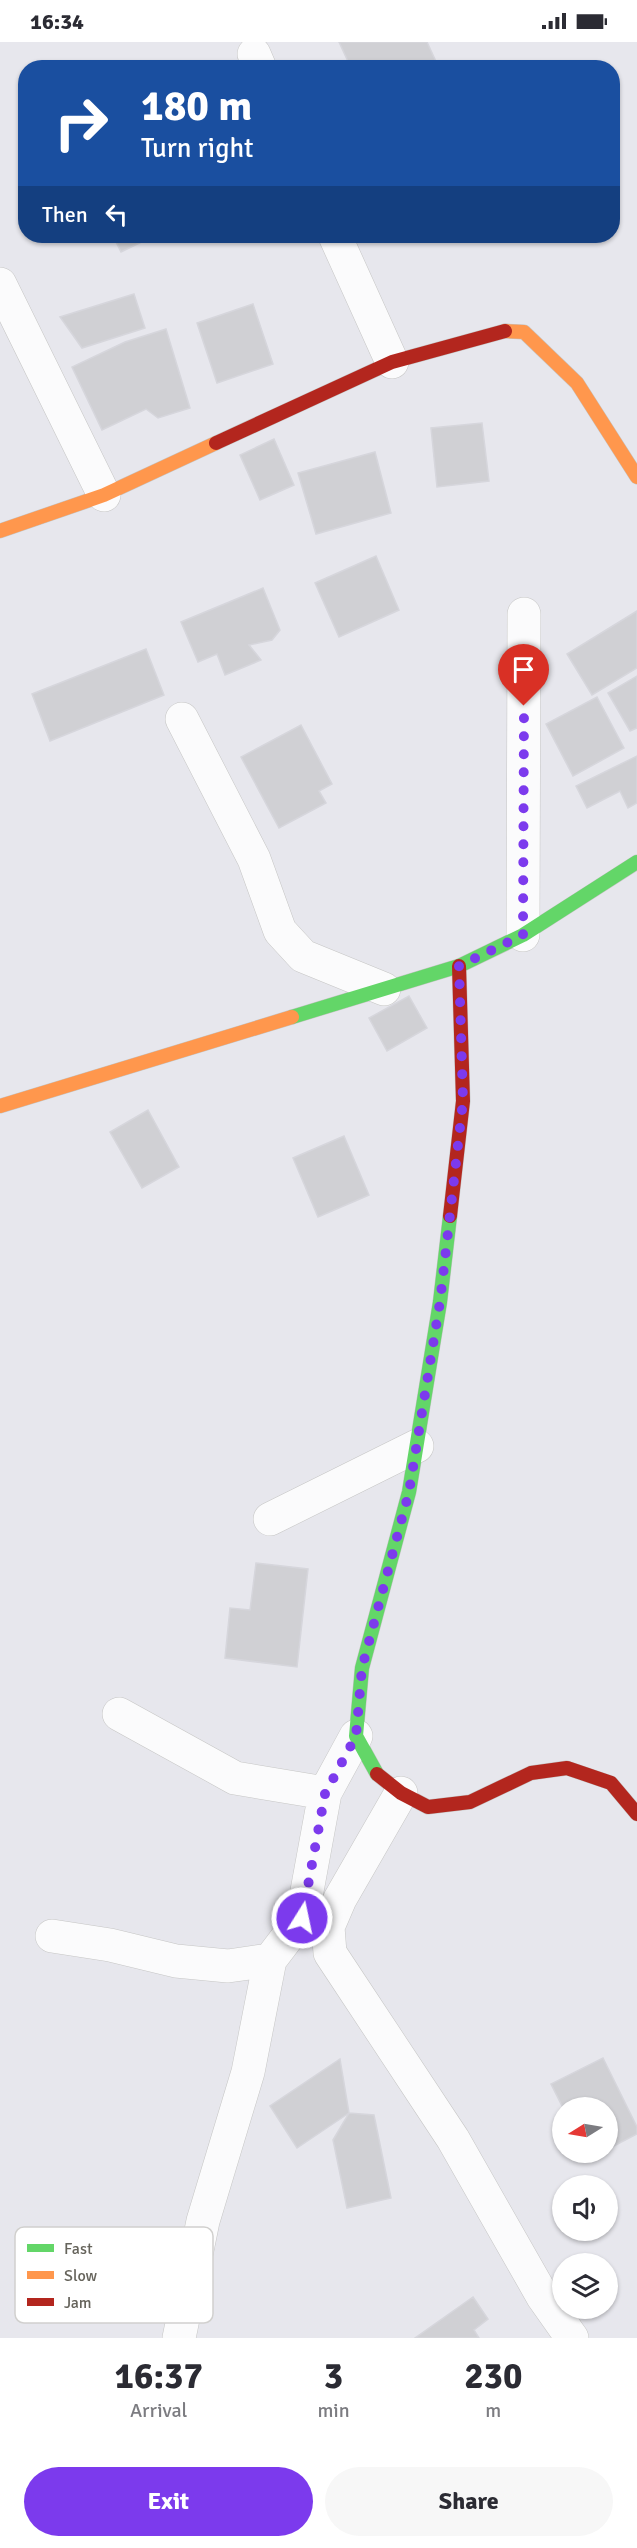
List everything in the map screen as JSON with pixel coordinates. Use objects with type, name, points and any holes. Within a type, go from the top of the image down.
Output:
[{"type":"street","points":[[338,243],[392,363]]},
{"type":"street","points":[[0,284],[104,495]]},
{"type":"street","points":[[0,531],[104,495],[392,363],[501,331],[524,332],[577,383],[637,477]]},
{"type":"street","points":[[523,935],[524,614]]},
{"type":"street","points":[[182,719],[254,859],[280,931],[303,956],[384,989]]},
{"type":"street","points":[[0,1106],[459,966],[523,935],[637,862]]},
{"type":"street","points":[[459,966],[463,1101],[440,1302],[409,1492],[362,1668],[356,1736],[325,1794],[315,1923],[330,1953],[453,2139],[543,2297],[572,2338]]},
{"type":"street","points":[[270,1519],[417,1446]]},
{"type":"street","points":[[119,1714],[234,1778],[325,1794]]},
{"type":"street","points":[[356,1736],[374,1772],[401,1793],[428,1807],[470,1802],[531,1773],[567,1768],[610,1784],[637,1814]]},
{"type":"street","points":[[52,1936],[110,1945],[176,1961],[228,1966],[270,1960],[340,1899],[401,1793]]},
{"type":"street","points":[[202,2227],[248,2072],[270,1960]]},
{"type":"street","points":[[179,2338],[182,2323]]},
{"type":"building","points":[[339,42],[427,42],[435,60],[347,60]]},
{"type":"building","points":[[116,243],[140,243],[121,252]]},
{"type":"building","points":[[134,294],[145,328],[82,348],[60,317]]},
{"type":"building","points":[[253,304],[273,364],[217,383],[197,323]]},
{"type":"building","points":[[166,329],[190,408],[158,418],[146,409],[102,430],[72,367],[125,342]]},
{"type":"building","points":[[482,423],[489,481],[437,487],[431,428]]},
{"type":"building","points":[[274,439],[294,485],[260,500],[240,455]]},
{"type":"building","points":[[375,452],[391,513],[316,534],[298,473]]},
{"type":"building","points":[[376,556],[399,610],[339,637],[315,583]]},
{"type":"building","points":[[263,588],[280,630],[272,640],[249,645],[261,660],[225,675],[217,654],[198,662],[181,622]]},
{"type":"building","points":[[637,611],[637,668],[592,695],[567,654]]},
{"type":"building","points":[[146,649],[164,695],[50,741],[32,694]]},
{"type":"building","points":[[637,676],[637,728],[630,731],[608,693]]},
{"type":"building","points":[[597,697],[624,748],[573,776],[546,724]]},
{"type":"building","points":[[301,725],[332,784],[319,791],[326,803],[279,828],[241,757]]},
{"type":"building","points":[[637,756],[637,803],[628,808],[620,791],[587,808],[576,786]]},
{"type":"building","points":[[409,996],[427,1028],[387,1051],[369,1018]]},
{"type":"building","points":[[148,1110],[179,1167],[142,1188],[110,1132]]},
{"type":"building","points":[[344,1136],[369,1195],[318,1217],[293,1158]]},
{"type":"building","points":[[256,1563],[308,1569],[297,1667],[225,1658],[230,1608],[250,1610]]},
{"type":"building","points":[[603,2058],[637,2127],[637,2134],[618,2144],[618,2097],[558,2097],[551,2084]]},
{"type":"building","points":[[340,2059],[349,2113],[297,2148],[270,2106]]},
{"type":"building","points":[[349,2113],[374,2115],[391,2198],[347,2208],[333,2140]]},
{"type":"building","points":[[473,2297],[488,2319],[474,2330],[479,2338],[415,2338]]},
{"type":"traffic: fast","points":[[292,1017],[459,966],[523,935],[637,862]]},
{"type":"traffic: fast","points":[[377,1774],[356,1736],[362,1668],[409,1492],[440,1302],[450,1216]]},
{"type":"traffic: slow","points":[[505,331],[524,332],[577,383],[637,477]]},
{"type":"traffic: slow","points":[[0,531],[104,495],[216,443]]},
{"type":"traffic: slow","points":[[0,1106],[292,1017]]},
{"type":"traffic: jam","points":[[216,443],[392,362],[505,331]]},
{"type":"traffic: jam","points":[[450,1216],[463,1101],[459,966]]},
{"type":"traffic: jam","points":[[377,1774],[401,1793],[428,1807],[470,1802],[531,1773],[567,1768],[611,1783],[637,1814]]},
{"type":"route","points":[[302,1918],[325,1794],[356,1736],[362,1668],[409,1492],[440,1302],[463,1101],[459,966],[523,935],[524,706]]}]
